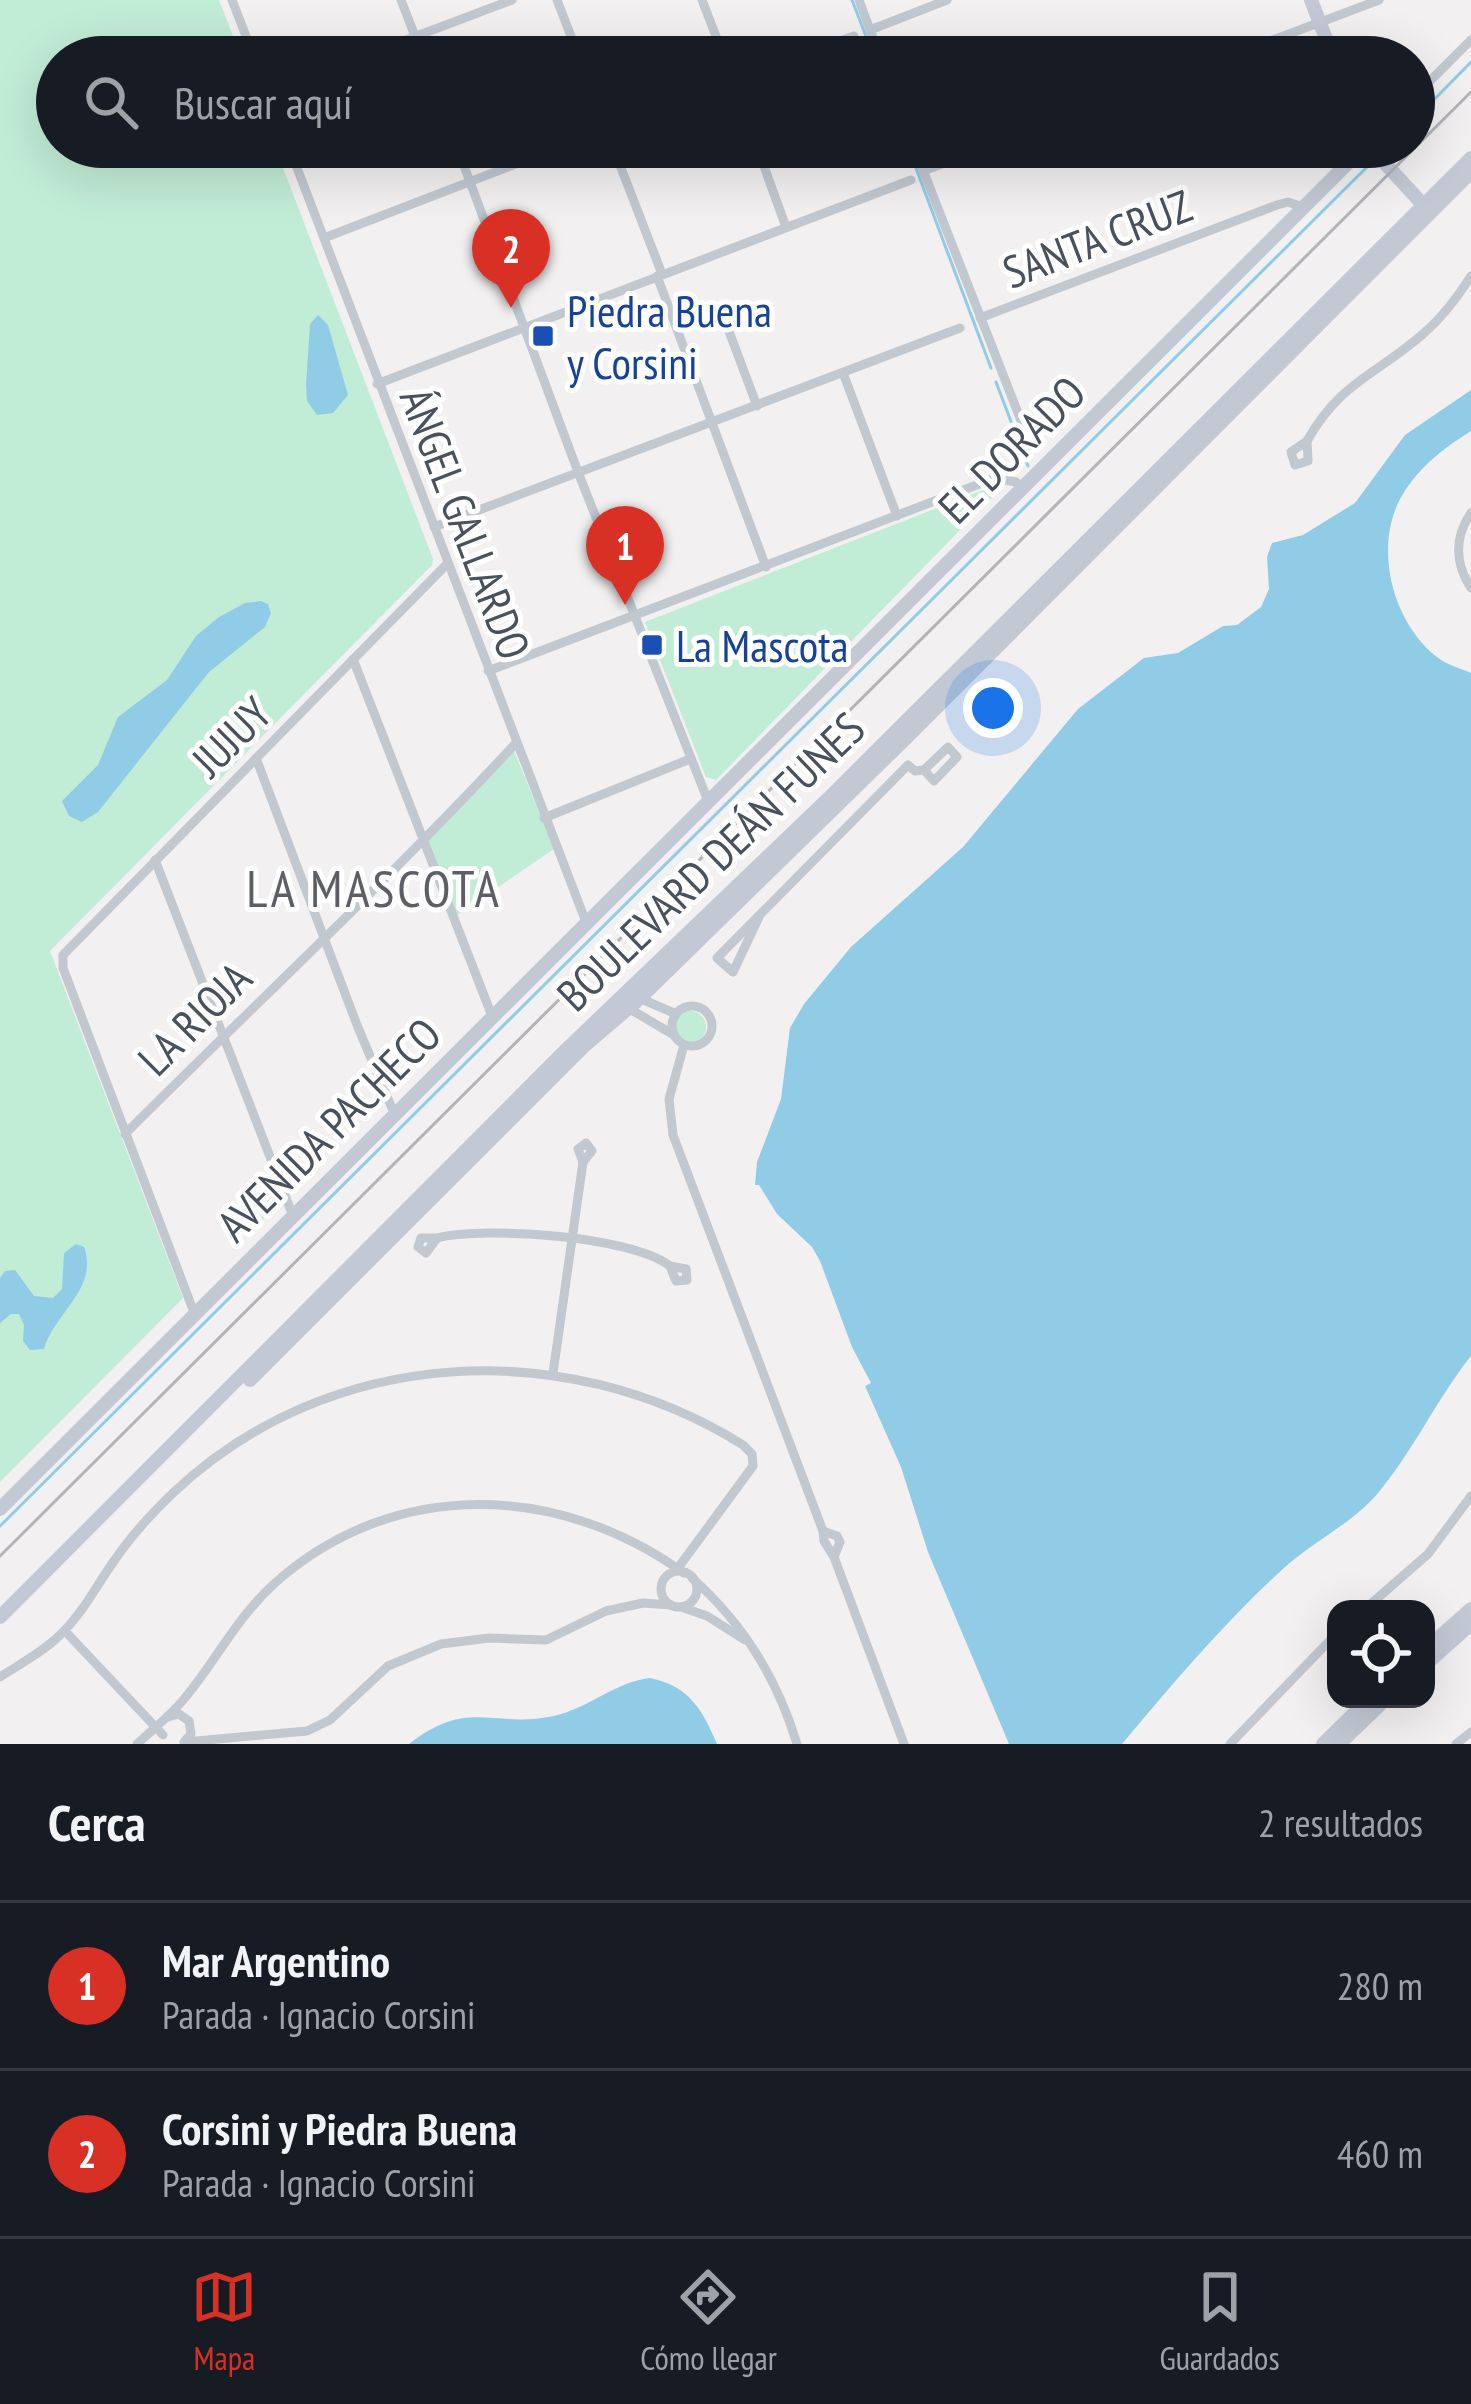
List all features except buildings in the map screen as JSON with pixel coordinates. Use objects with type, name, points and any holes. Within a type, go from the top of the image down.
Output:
[{"type":"main road","points":[[1311,0],[1325,36]]},
{"type":"main road","name":"BOULEVARD DEÁN FUNES","points":[[0,1629],[629,1000],[895,750],[1427,209],[1471,158]]},
{"type":"main road","name":"EL DORADO","points":[[708,801],[1346,168]]},
{"type":"main road","points":[[1387,168],[1427,209]]},
{"type":"main road","name":"BOULEVARD DEÁN FUNES","points":[[0,1617],[1427,209],[1471,172]]},
{"type":"main road","name":"AVENIDA PACHECO","points":[[0,1509],[708,801]]},
{"type":"main road","points":[[1435,1641],[1471,1609]]},
{"type":"main road","points":[[1435,1656],[1471,1624]]},
{"type":"main road","points":[[1324,1744],[1361,1708]]},
{"type":"main road","points":[[1339,1744],[1377,1708]]},
{"type":"street","points":[[232,0],[246,36]]},
{"type":"street","points":[[401,0],[416,36],[512,0]]},
{"type":"street","points":[[557,0],[571,36]]},
{"type":"street","points":[[702,0],[716,36]]},
{"type":"street","points":[[859,0],[872,36]]},
{"type":"street","points":[[870,30],[947,0]]},
{"type":"street","points":[[1283,36],[1379,0]]},
{"type":"street","points":[[1435,76],[1471,40]]},
{"type":"street","name":"ÁNGEL GALLARDO","points":[[297,168],[586,922]]},
{"type":"street","points":[[465,168],[708,801]]},
{"type":"street","points":[[324,238],[504,168]]},
{"type":"street","points":[[621,168],[766,567]]},
{"type":"street","points":[[765,168],[786,227]]},
{"type":"street","points":[[922,168],[1027,436]]},
{"type":"street","points":[[923,171],[931,168]]},
{"type":"street","points":[[377,384],[911,180]]},
{"type":"street","name":"SANTA CRUZ","points":[[980,318],[1288,202],[1305,208]]},
{"type":"street","points":[[1307,441],[1334,400],[1422,336],[1471,276]]},
{"type":"street","points":[[721,310],[757,406]]},
{"type":"street","name":"SANTA CRUZ","points":[[434,527],[960,328]]},
{"type":"street","points":[[843,374],[897,516]]},
{"type":"street","points":[[488,671],[995,478],[1023,488]]},
{"type":"street","points":[[1471,513],[1458,539],[1458,554],[1471,588]]},
{"type":"street","name":"JUJUY","points":[[124,1134],[63,968],[63,955],[447,564]]},
{"type":"street","points":[[353,659],[492,1016]]},
{"type":"street","name":"LA RIOJA","points":[[124,1134],[322,936],[424,842],[515,744]]},
{"type":"street","points":[[895,750],[915,771],[924,770]]},
{"type":"street","points":[[256,758],[394,1113]]},
{"type":"street","points":[[544,818],[690,759]]},
{"type":"street","points":[[760,915],[733,972],[717,958],[908,765]]},
{"type":"street","points":[[155,860],[293,1216]]},
{"type":"street","points":[[629,1000],[676,1014],[694,1006],[706,1012],[712,1024],[704,1042],[684,1045]]},
{"type":"street","points":[[629,1000],[684,1045]]},
{"type":"street","points":[[674,1035],[676,1014]]},
{"type":"street","points":[[684,1045],[669,1100],[673,1135],[823,1531],[840,1542],[833,1557],[904,1744]]},
{"type":"street","points":[[124,1134],[195,1315]]},
{"type":"street","points":[[553,1373],[584,1162]]},
{"type":"street","points":[[437,1238],[473,1233],[572,1239],[650,1256],[670,1267]]},
{"type":"street","points":[[0,1677],[65,1631],[122,1550],[203,1468],[258,1430],[320,1400],[397,1378],[471,1370],[553,1373],[661,1402],[722,1433],[752,1454],[749,1473],[685,1573]]},
{"type":"street","points":[[1376,1600],[1428,1554],[1471,1496]]},
{"type":"street","points":[[162,1726],[232,1630],[273,1584],[338,1540],[394,1517],[455,1504],[531,1507],[602,1526],[658,1554],[725,1608],[779,1691],[797,1744]]},
{"type":"street","points":[[658,1554],[664,1598],[676,1606]]},
{"type":"street","points":[[179,1743],[307,1731],[330,1720],[388,1666],[424,1648],[472,1639],[546,1640],[597,1614],[652,1599],[673,1573],[685,1573]]},
{"type":"street","points":[[676,1606],[696,1594],[685,1573]]},
{"type":"street","points":[[643,1603],[676,1606],[706,1616],[750,1644]]},
{"type":"street","points":[[65,1631],[179,1743]]},
{"type":"street","points":[[1230,1744],[1327,1643]]},
{"type":"street","points":[[179,1743],[191,1734],[187,1696]]},
{"type":"street","points":[[137,1744],[175,1714],[207,1737]]},
{"type":"street","points":[[1456,1744],[1471,1732]]},
{"type":"green space","points":[[0,0],[219,0],[233,36],[36,36],[36,168],[283,168],[433,559],[50,951],[183,1298],[0,1482]]},
{"type":"green space","points":[[996,485],[1002,487],[716,780],[706,777],[645,622]]},
{"type":"green space","points":[[514,751],[554,849],[457,915],[427,842]]},
{"type":"green space","points":[[690,1011],[701,1016],[706,1027],[701,1038],[690,1043],[679,1038],[674,1027],[679,1016]]},
{"type":"green space","points":[[260,1191],[276,1207],[246,1237],[230,1222]]},
{"type":"water","points":[[318,315],[328,325],[348,395],[333,413],[317,415],[307,401],[306,385],[310,324]]},
{"type":"water","points":[[1471,390],[1471,431],[1433,458],[1403,494],[1394,514],[1388,559],[1398,603],[1421,642],[1441,660],[1471,673],[1471,1356],[1378,1493],[1263,1588],[1122,1744],[1009,1744],[928,1552],[901,1467],[865,1386],[871,1383],[852,1347],[820,1261],[755,1185],[757,1162],[781,1099],[790,1028],[851,947],[963,847],[1078,709],[1144,658],[1178,653],[1223,626],[1237,625],[1261,607],[1269,589],[1267,557],[1272,543],[1303,535],[1355,503],[1405,435]]},
{"type":"water","points":[[261,601],[271,613],[265,627],[209,672],[98,812],[82,822],[69,816],[62,801],[98,765],[118,717],[167,680],[196,636],[219,617],[245,603]]},
{"type":"water","points":[[76,1244],[84,1247],[87,1262],[81,1288],[44,1349],[30,1350],[23,1341],[19,1314],[0,1323],[0,1278],[5,1271],[15,1270],[34,1296],[53,1298],[62,1289],[64,1253]]},
{"type":"water","points":[[650,1678],[684,1693],[706,1720],[717,1744],[409,1744],[430,1730],[465,1718],[554,1716],[625,1684]]},
{"type":"waterway","points":[[852,0],[866,36]]},
{"type":"waterway","points":[[1435,99],[1471,62]]},
{"type":"waterway","points":[[916,168],[991,368]]},
{"type":"waterway","points":[[0,1526],[1366,168]]},
{"type":"waterway","points":[[996,382],[1028,466]]},
{"type":"railway","points":[[1435,128],[1471,92]]},
{"type":"railway","points":[[0,1556],[1395,168]]},
{"type":"place","name":"Corsini y Piedra Buena","points":[[511,308]]},
{"type":"place","name":"Piedra Buena y Corsini","points":[[543,336]]},
{"type":"place","name":"Mar Argentino","points":[[625,605]]},
{"type":"place","name":"La Mascota","points":[[652,645]]},
{"type":"district","name":"LA MASCOTA","points":[[374,888]]}]
